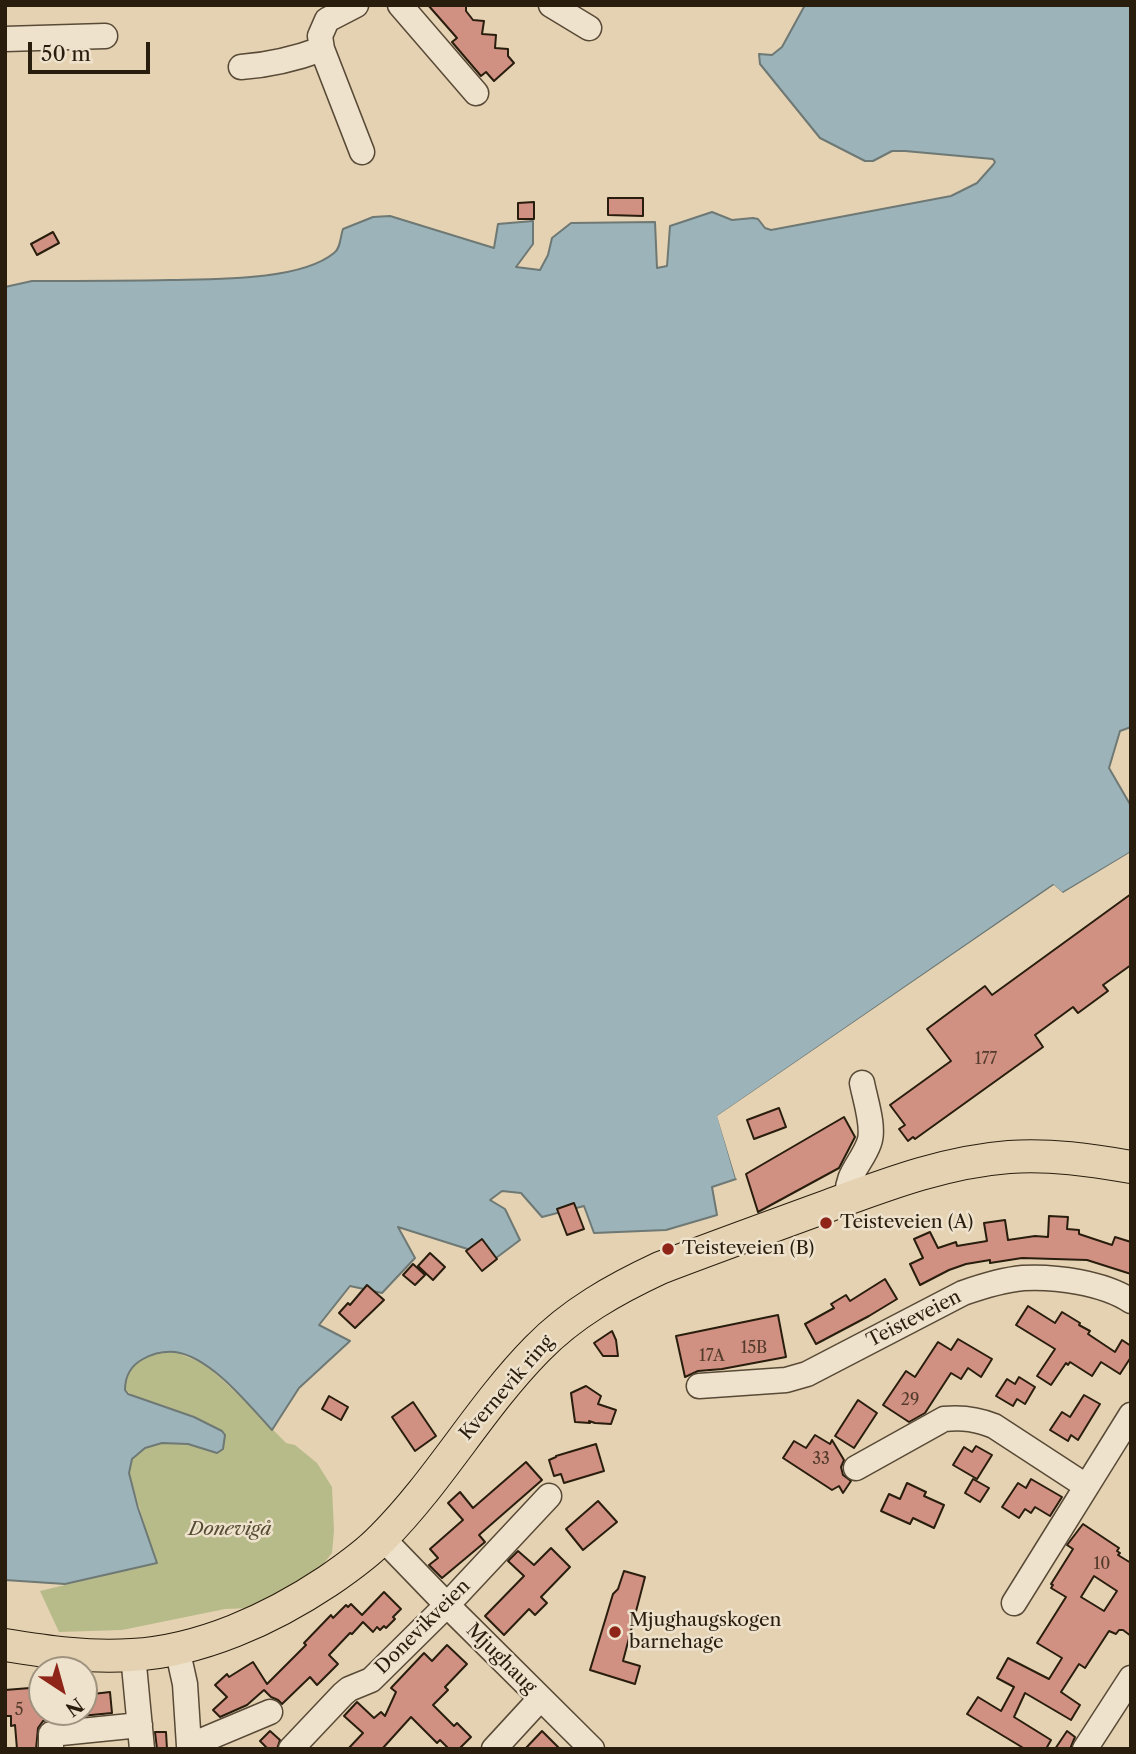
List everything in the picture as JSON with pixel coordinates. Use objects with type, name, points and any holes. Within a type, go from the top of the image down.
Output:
[{"type":"main road","name":"Kvernevik ring","points":[[5,1645],[77,1655],[133,1655],[214,1639],[275,1613],[346,1569],[382,1539],[537,1348],[576,1315],[634,1280],[660,1268],[892,1182],[971,1161],[1011,1157],[1062,1157],[1131,1167]]},
{"type":"street","points":[[356,5],[327,20],[320,36],[322,49],[362,152]]},
{"type":"street","points":[[400,5],[476,93]]},
{"type":"street","points":[[551,5],[589,28]]},
{"type":"street","points":[[5,38],[105,36]]},
{"type":"street","points":[[241,67],[276,63],[322,49]]},
{"type":"street","points":[[848,1198],[847,1188],[870,1141],[871,1126],[862,1083]]},
{"type":"street","name":"Teisteveien","points":[[699,1386],[786,1380],[807,1374],[964,1293],[989,1284],[1023,1278],[1063,1280],[1098,1286],[1131,1301]]},
{"type":"street","points":[[1014,1603],[1131,1415]]},
{"type":"street","points":[[856,1468],[944,1419],[958,1417],[994,1426],[1086,1486]]},
{"type":"street","name":"Donevikveien","points":[[291,1749],[343,1694],[371,1680],[447,1605],[550,1496]]},
{"type":"street","name":"Mjughaug","points":[[382,1539],[592,1749]]},
{"type":"street","points":[[177,1648],[185,1684],[189,1745],[270,1712]]},
{"type":"street","points":[[51,1749],[51,1734],[141,1737],[133,1655]]},
{"type":"street","points":[[1085,1749],[1131,1678]]},
{"type":"street","points":[[494,1749],[540,1699]]},
{"type":"green space","name":"Donevigå","points":[[175,1352],[205,1364],[286,1443],[295,1445],[317,1463],[332,1487],[332,1553],[317,1572],[250,1608],[225,1609],[122,1630],[59,1632],[40,1591],[156,1563],[129,1473],[133,1457],[151,1445],[162,1443],[185,1444],[217,1453],[125,1390],[126,1380],[134,1365],[157,1354]]},
{"type":"water","points":[[805,5],[1131,5],[1131,727],[1120,731],[1109,768],[1131,806],[1131,852],[1062,893],[1053,885],[718,1116],[736,1179],[712,1187],[717,1215],[666,1230],[594,1233],[584,1206],[542,1217],[521,1193],[502,1191],[490,1200],[505,1209],[520,1240],[496,1258],[398,1227],[415,1258],[382,1293],[350,1286],[319,1325],[350,1341],[299,1388],[272,1430],[228,1383],[189,1356],[162,1352],[138,1362],[127,1376],[125,1390],[128,1394],[194,1417],[225,1435],[223,1449],[217,1453],[188,1444],[162,1443],[145,1448],[132,1459],[129,1473],[157,1563],[65,1584],[5,1580],[5,287],[32,281],[210,279],[279,274],[319,262],[334,253],[343,229],[373,217],[390,216],[494,248],[498,224],[533,221],[533,244],[516,267],[540,270],[548,255],[552,238],[571,223],[655,222],[657,268],[667,266],[670,226],[712,212],[732,220],[758,219],[765,228],[771,230],[951,196],[977,183],[995,162],[993,159],[892,151],[873,161],[865,161],[820,138],[760,64],[759,54],[772,55],[782,47]]},
{"type":"pier","points":[[1131,852],[1131,856],[1064,897],[1053,889],[721,1118],[739,1177],[736,1179],[717,1116],[1054,885],[1063,893]]},
{"type":"building","points":[[428,5],[466,5],[466,11],[473,20],[484,21],[482,34],[496,35],[495,48],[508,49],[508,56],[514,63],[494,81],[486,72],[481,76],[452,42],[457,38]]},
{"type":"building","points":[[608,198],[643,198],[643,216],[608,215]]},
{"type":"building","points":[[534,202],[534,219],[518,219],[518,203]]},
{"type":"building","points":[[53,232],[59,243],[37,255],[31,244]]},
{"type":"building","points":[[1131,894],[1131,965],[1103,985],[1108,991],[1078,1013],[1073,1007],[1035,1035],[1043,1047],[915,1139],[913,1137],[908,1141],[899,1129],[905,1125],[890,1105],[951,1061],[927,1029],[985,986],[992,995]]},
{"type":"building","points":[[779,1108],[786,1127],[754,1139],[747,1120]]},
{"type":"building","points":[[844,1117],[855,1137],[839,1168],[758,1212],[746,1174]]},
{"type":"building","points":[[574,1203],[584,1229],[567,1235],[557,1209]]},
{"type":"building","points":[[1049,1216],[1068,1217],[1067,1229],[1079,1230],[1079,1234],[1112,1245],[1115,1237],[1131,1242],[1131,1274],[1087,1260],[1022,1258],[966,1264],[920,1285],[910,1264],[923,1258],[914,1239],[930,1232],[938,1248],[956,1242],[957,1246],[987,1241],[984,1223],[1005,1220],[1008,1240],[1048,1237]]},
{"type":"building","points":[[482,1239],[497,1259],[482,1271],[466,1251]]},
{"type":"building","points":[[430,1253],[445,1267],[433,1280],[418,1266]]},
{"type":"building","points":[[413,1264],[425,1275],[415,1285],[403,1275]]},
{"type":"building","points":[[885,1279],[897,1299],[816,1344],[805,1324],[834,1308],[831,1304],[846,1295],[850,1301]]},
{"type":"building","points":[[367,1285],[384,1300],[355,1328],[339,1313],[348,1303],[350,1305]]},
{"type":"building","points":[[1028,1306],[1055,1323],[1062,1312],[1115,1352],[1122,1340],[1131,1346],[1131,1357],[1120,1374],[1101,1362],[1092,1376],[1070,1362],[1068,1365],[1066,1363],[1051,1385],[1037,1376],[1055,1349],[1016,1325]]},
{"type":"building","points":[[778,1315],[786,1357],[698,1371],[685,1377],[676,1336]]},
{"type":"building","points":[[612,1331],[618,1356],[603,1356],[594,1343]]},
{"type":"building","points":[[958,1339],[992,1359],[981,1377],[968,1368],[961,1379],[951,1373],[925,1413],[909,1422],[883,1405],[906,1371],[915,1377],[938,1342],[951,1350]]},
{"type":"building","points":[[1019,1377],[1035,1387],[1025,1404],[1017,1399],[1013,1406],[996,1396],[1007,1379],[1015,1384]]},
{"type":"building","points":[[586,1386],[601,1396],[598,1404],[616,1410],[611,1424],[575,1422],[571,1393]]},
{"type":"building","points":[[1084,1395],[1100,1404],[1078,1440],[1071,1435],[1068,1441],[1050,1430],[1062,1412],[1070,1417]]},
{"type":"building","points":[[329,1396],[348,1407],[341,1420],[322,1409]]},
{"type":"building","points":[[858,1400],[877,1413],[854,1448],[835,1436]]},
{"type":"building","points":[[413,1402],[436,1436],[415,1451],[392,1417]]},
{"type":"building","points":[[815,1435],[830,1444],[832,1440],[844,1460],[841,1467],[843,1475],[851,1481],[843,1493],[839,1486],[832,1490],[783,1458],[794,1441],[806,1448]]},
{"type":"building","points":[[596,1444],[604,1471],[564,1483],[561,1474],[554,1476],[549,1460]]},
{"type":"building","points":[[976,1446],[992,1455],[977,1479],[953,1465],[964,1447],[972,1452]]},
{"type":"building","points":[[526,1462],[542,1480],[479,1535],[485,1542],[442,1578],[429,1565],[438,1558],[430,1549],[463,1520],[448,1503],[460,1492],[473,1508]]},
{"type":"building","points":[[973,1479],[989,1488],[980,1502],[965,1493]]},
{"type":"building","points":[[1031,1479],[1062,1497],[1050,1516],[1035,1507],[1031,1513],[1025,1509],[1019,1518],[1002,1507],[1018,1483],[1026,1488]]},
{"type":"building","points":[[907,1483],[926,1492],[924,1496],[944,1505],[934,1528],[913,1518],[910,1524],[881,1511],[889,1494],[900,1499]]},
{"type":"building","points":[[598,1501],[617,1522],[583,1550],[566,1529]]},
{"type":"building","points":[[1083,1524],[1119,1548],[1118,1555],[1131,1563],[1131,1636],[1123,1630],[1116,1634],[1109,1631],[1085,1668],[1079,1664],[1061,1692],[1080,1705],[1071,1720],[1025,1693],[1014,1717],[1051,1740],[1046,1749],[1025,1749],[967,1714],[978,1697],[1001,1711],[1014,1687],[997,1678],[1008,1658],[1049,1679],[1062,1658],[1037,1643],[1066,1597],[1051,1588],[1051,1584],[1073,1549],[1067,1545]],"holes":[[[1094,1576],[1117,1591],[1104,1611],[1081,1597]]]},
{"type":"building","points":[[551,1548],[570,1567],[541,1597],[547,1603],[535,1615],[529,1609],[504,1635],[485,1616],[524,1576],[508,1561],[518,1551],[534,1565]]},
{"type":"building","points":[[624,1571],[645,1577],[623,1661],[640,1666],[635,1684],[590,1670],[613,1594],[618,1589]]},
{"type":"building","points":[[384,1592],[401,1609],[393,1617],[395,1619],[386,1628],[384,1626],[380,1630],[377,1627],[373,1632],[363,1622],[350,1633],[329,1655],[338,1664],[317,1685],[310,1677],[282,1704],[264,1690],[247,1705],[220,1717],[213,1710],[227,1697],[215,1685],[227,1674],[229,1677],[253,1662],[267,1684],[331,1615],[333,1618],[346,1605],[348,1607],[351,1604],[362,1615]]},
{"type":"building","points":[[447,1645],[467,1664],[445,1687],[448,1690],[433,1705],[454,1726],[457,1723],[471,1737],[459,1749],[449,1749],[440,1740],[437,1743],[411,1717],[382,1749],[348,1749],[363,1733],[344,1716],[357,1702],[374,1718],[381,1712],[385,1716],[396,1692],[391,1688],[424,1653],[432,1661]]},
{"type":"building","points":[[28,1688],[28,1726],[39,1726],[36,1749],[17,1749],[15,1725],[11,1726],[11,1716],[6,1716],[5,1690]]},
{"type":"building","points":[[110,1692],[112,1713],[98,1714],[98,1693]]},
{"type":"building","points":[[270,1731],[280,1740],[277,1749],[268,1749],[260,1741]]},
{"type":"building","points":[[542,1731],[560,1749],[525,1749]]},
{"type":"building","points":[[1067,1731],[1075,1737],[1070,1749],[1055,1749]]},
{"type":"building","points":[[155,1732],[166,1732],[167,1749],[157,1749]]},
{"type":"place","name":"Teisteveien (A)","points":[[826,1223]]},
{"type":"place","name":"Teisteveien (B)","points":[[668,1249]]},
{"type":"place","name":"Mjughaugskogen barnehage","points":[[615,1632]]}]
